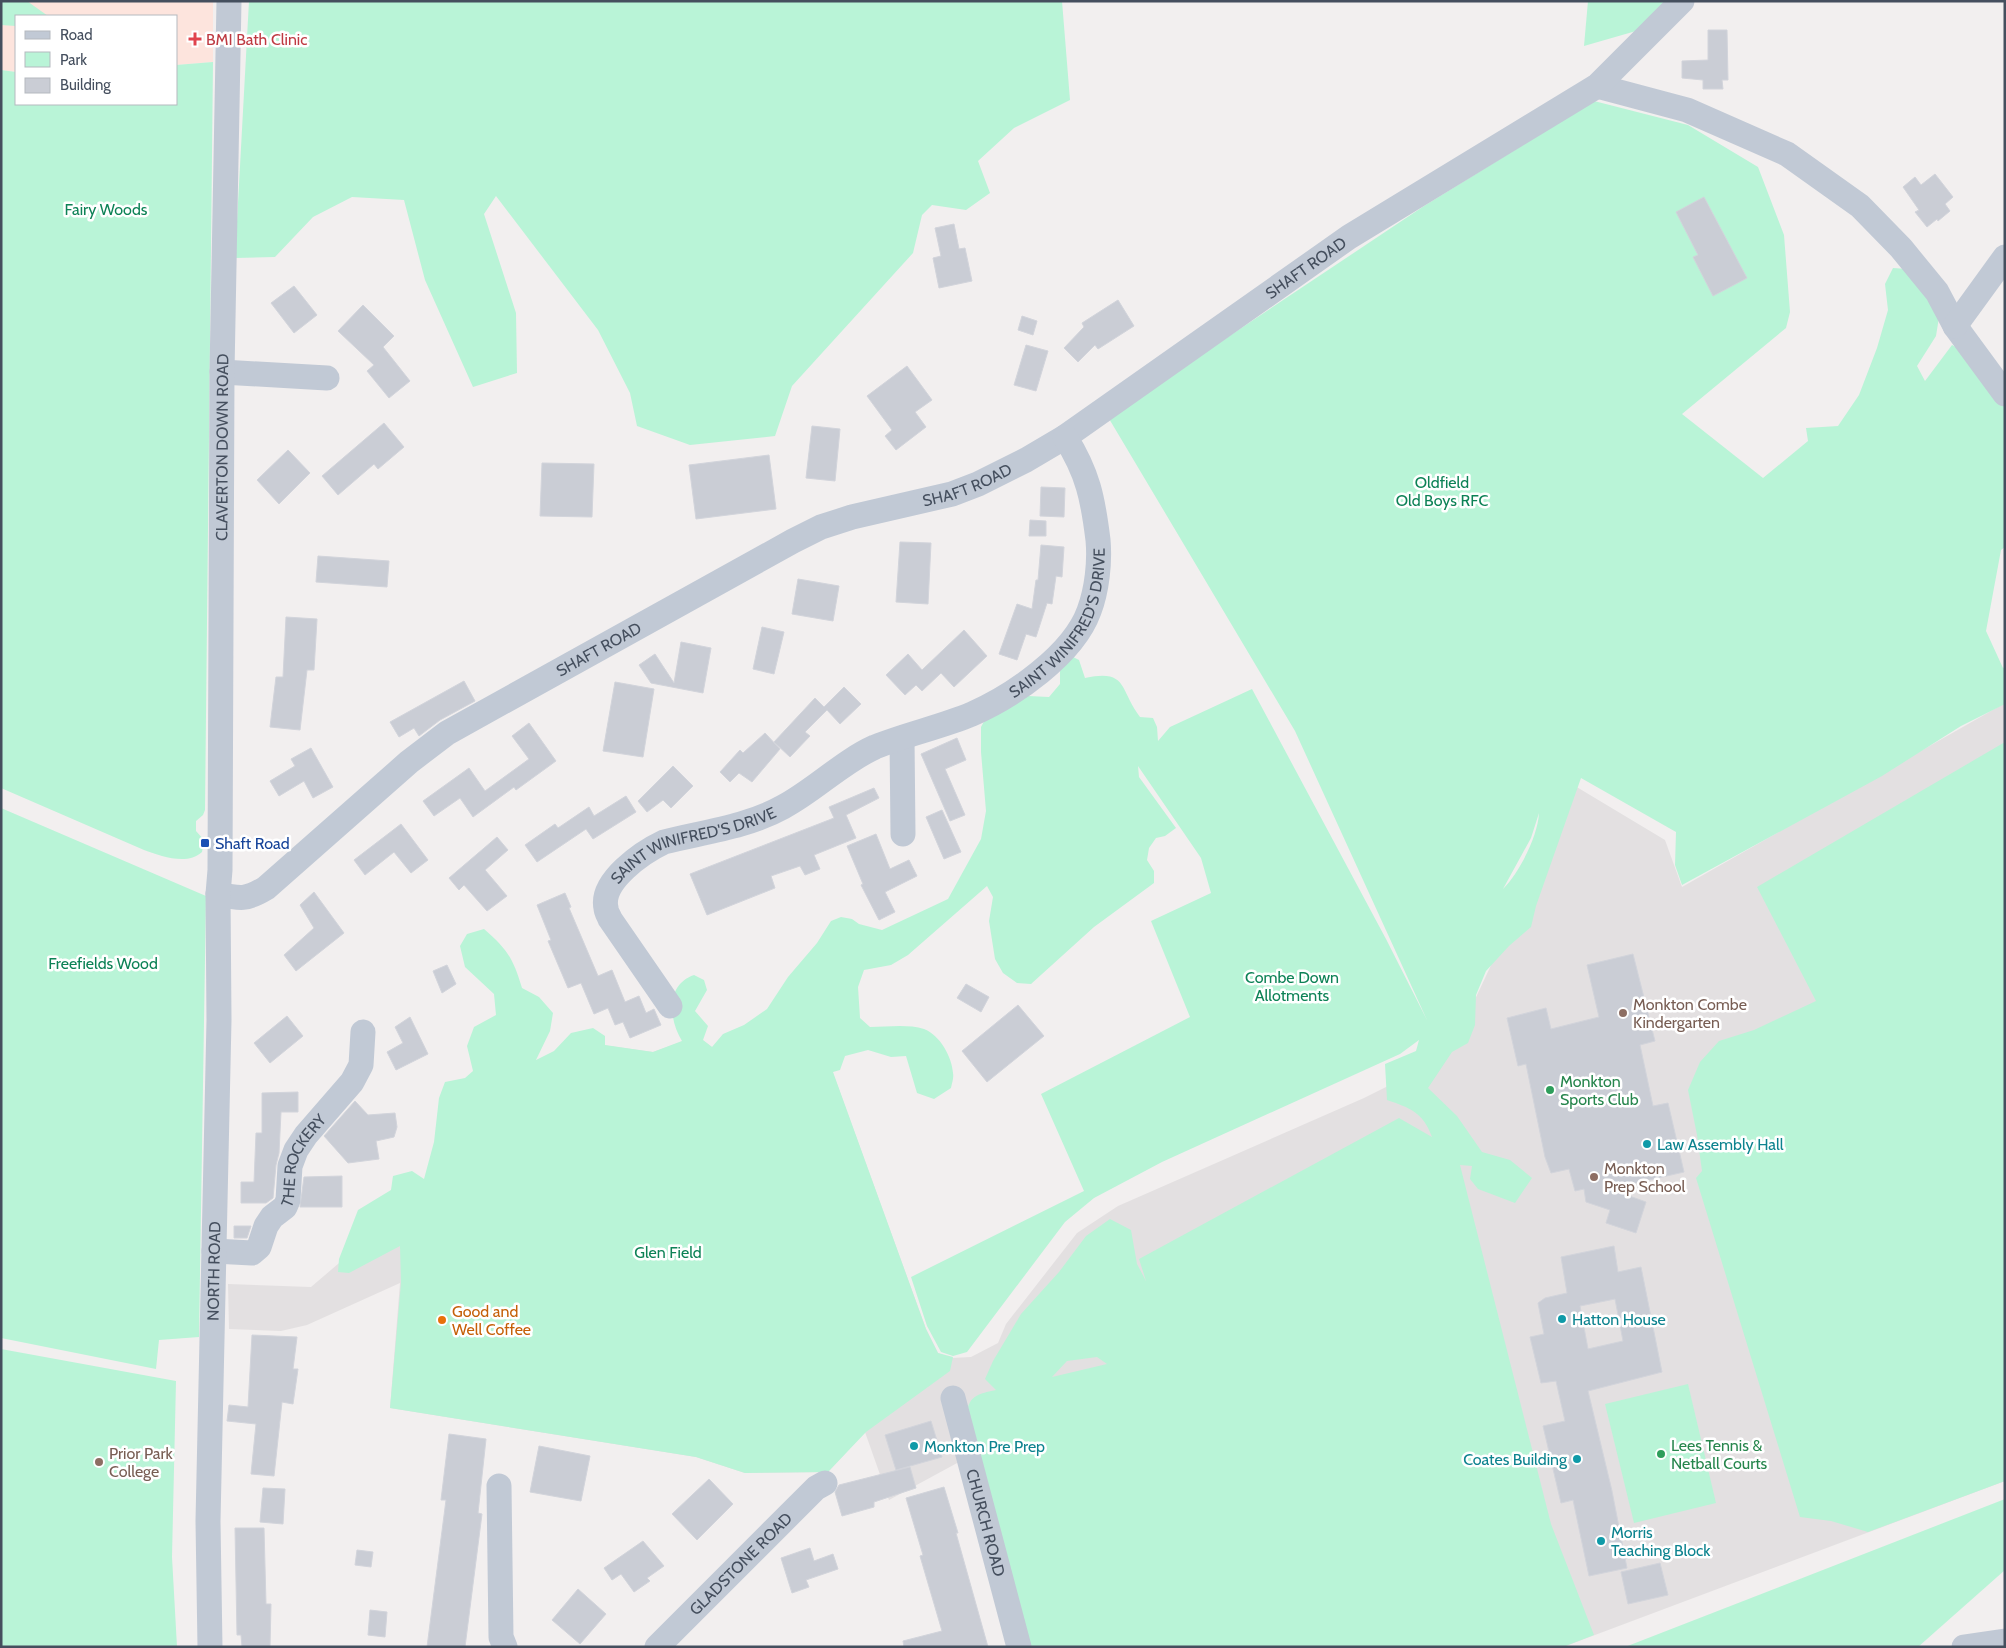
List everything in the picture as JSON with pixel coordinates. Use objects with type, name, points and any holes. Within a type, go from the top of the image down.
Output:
[{"type":"street","name":"CLAVERTON DOWN ROAD","points":[[218,894],[220,870],[222,372],[229,1]]},
{"type":"street","name":"SHAFT ROAD","points":[[218,894],[235,898],[250,897],[266,888],[409,762],[447,733],[793,541],[821,526],[952,494],[978,484],[1026,460],[1065,437],[1349,237],[1597,86],[1682,1]]},
{"type":"street","points":[[1597,86],[1687,110],[1787,154],[1860,206],[1902,248],[1937,292],[1955,326],[2005,394]]},
{"type":"street","points":[[1955,326],[2005,257]]},
{"type":"street","points":[[222,372],[327,378]]},
{"type":"street","name":"SAINT WINIFRED'S DRIVE","points":[[670,1006],[610,919],[605,908],[612,882],[634,860],[651,848],[664,842],[752,821],[767,815],[785,806],[858,756],[902,738],[971,714],[1024,684],[1052,662],[1071,642],[1089,612],[1096,581],[1099,551],[1095,516],[1086,474],[1065,437]]},
{"type":"street","points":[[902,738],[903,834]]},
{"type":"street","name":"NORTH ROAD","points":[[210,1647],[208,1521],[220,1020],[218,894]]},
{"type":"street","name":"THE ROCKERY","points":[[214,1251],[252,1253],[259,1247],[266,1226],[272,1217],[285,1207],[288,1200],[290,1166],[296,1150],[306,1135],[352,1082],[361,1065],[363,1032]]},
{"type":"street","name":"CHURCH ROAD","points":[[953,1398],[1019,1647]]},
{"type":"street","name":"GLADSTONE ROAD","points":[[657,1647],[816,1488],[825,1483]]},
{"type":"street","points":[[499,1486],[501,1636],[505,1647]]},
{"type":"street","points":[[1964,1647],[2005,1641]]},
{"type":"shaded area","name":"BMI Bath Clinic","points":[[1,1],[213,1],[213,62],[178,65],[178,15],[15,15],[15,72],[1,70]]},
{"type":"shaded area","name":"Monkton Prep School","points":[[2005,703],[2005,1481],[1563,1647],[1222,1647],[959,1462],[889,1500],[865,1432],[828,1472],[745,1473],[696,1457],[390,1408],[400,1283],[307,1325],[281,1331],[229,1329],[228,1284],[311,1287],[400,1211],[603,1045],[653,1052],[697,1036],[738,1066],[829,1062],[926,1329],[938,1353],[952,1358],[971,1357],[998,1343],[1006,1324],[1077,1233],[1118,1206],[1364,1098],[1426,1067],[1456,1040],[1575,786],[1665,840],[1682,887]]},
{"type":"green space","points":[[1,1],[27,1],[47,15],[15,15],[15,26],[1,25]]},
{"type":"green space","points":[[249,1],[1062,1],[1070,100],[1014,128],[978,161],[990,193],[966,210],[932,205],[922,215],[913,253],[792,386],[775,436],[690,445],[637,426],[630,393],[598,330],[496,196],[484,214],[516,313],[517,373],[473,387],[425,280],[404,200],[352,197],[313,217],[275,257],[235,258]]},
{"type":"green space","points":[[1588,1],[1670,1],[1636,31],[1584,46]]},
{"type":"green space","name":"Fairy Woods","points":[[213,62],[205,810],[203,815],[196,821],[196,831],[204,840],[202,852],[196,856],[182,859],[166,857],[144,850],[1,788],[1,70],[15,72],[15,105],[178,105],[178,65]]},
{"type":"green space","points":[[1594,101],[1688,125],[1758,167],[1784,235],[1790,312],[1786,328],[1682,414],[1763,478],[1808,441],[1806,428],[1838,426],[1859,395],[1877,348],[1888,310],[1885,284],[1893,268],[1907,269],[1940,311],[1936,336],[1917,366],[1925,381],[1952,345],[1971,355],[2005,399],[2005,547],[2001,550],[1986,631],[2003,668],[2005,667],[2005,704],[1961,726],[1882,776],[1682,885],[1675,865],[1676,832],[1581,778],[1536,906],[1531,927],[1509,946],[1486,971],[1476,995],[1475,1025],[1468,1043],[1452,1052],[1428,1088],[1457,1116],[1482,1152],[1510,1160],[1532,1178],[1515,1203],[1478,1189],[1470,1179],[1472,1166],[1460,1165],[1551,1524],[1594,1635],[1563,1647],[1026,1647],[968,1407],[975,1397],[982,1393],[996,1390],[985,1379],[993,1361],[1021,1314],[1059,1272],[1086,1236],[1110,1219],[1131,1230],[1137,1264],[1146,1281],[1139,1259],[1399,1118],[1432,1137],[1420,1116],[1387,1100],[1385,1064],[1416,1051],[1419,1040],[1400,1054],[1162,1162],[1094,1198],[1065,1222],[967,1352],[953,1356],[941,1352],[927,1326],[911,1277],[1084,1191],[1041,1094],[1190,1017],[1151,921],[1211,893],[1201,858],[1138,766],[1139,777],[1176,828],[1165,836],[1156,838],[1149,848],[1147,860],[1154,871],[1154,883],[1094,927],[1031,984],[1017,983],[1003,973],[995,959],[989,921],[993,897],[987,886],[908,955],[891,965],[864,970],[858,987],[860,1018],[870,1027],[904,1026],[924,1029],[940,1041],[948,1054],[952,1067],[951,1088],[934,1099],[917,1093],[906,1056],[891,1057],[868,1050],[845,1056],[840,1070],[833,1072],[926,1329],[938,1353],[953,1357],[950,1371],[866,1432],[828,1472],[745,1473],[696,1457],[390,1408],[401,1283],[400,1246],[349,1273],[338,1272],[339,1259],[358,1210],[391,1190],[393,1176],[412,1171],[424,1179],[434,1142],[439,1098],[445,1082],[465,1078],[473,1071],[467,1046],[474,1027],[496,1015],[494,994],[465,967],[460,946],[467,934],[484,929],[492,936],[512,961],[522,988],[539,997],[553,1013],[550,1031],[536,1060],[554,1051],[571,1033],[593,1028],[605,1036],[605,1045],[653,1052],[682,1041],[674,1023],[672,1004],[678,987],[694,975],[704,980],[707,990],[695,1011],[708,1026],[703,1040],[712,1047],[723,1034],[744,1025],[767,1009],[788,977],[817,943],[831,921],[841,917],[882,930],[948,899],[981,839],[986,811],[981,727],[989,712],[1028,696],[1049,697],[1060,684],[1060,669],[1071,656],[1079,660],[1085,678],[1109,676],[1116,679],[1125,690],[1140,717],[1153,718],[1157,727],[1158,741],[1170,727],[1252,689],[1386,939],[1427,1020],[1295,731],[1108,417],[1424,206]],"holes":[[[1539,813],[1538,822],[1527,853],[1516,873],[1503,889],[1531,838]],[[1097,1357],[1107,1364],[1052,1377],[1067,1361]]]},
{"type":"green space","points":[[2005,742],[2005,1481],[1868,1532],[1831,1521],[1800,1517],[1696,1178],[1702,1171],[1688,1090],[1700,1062],[1719,1041],[1754,1030],[1816,1001],[1757,887]]},
{"type":"green space","name":"Freefields Wood","points":[[1,808],[206,896],[199,1337],[159,1340],[156,1369],[1,1338]]},
{"type":"green space","name":"Prior Park College","points":[[1,1349],[176,1381],[172,1557],[177,1647],[1,1647]]},
{"type":"green space","name":"Lees Tennis & Netball Courts","points":[[1688,1384],[1716,1503],[1634,1523],[1605,1404]]},
{"type":"green space","points":[[2005,1499],[2005,1570],[1918,1647],[1625,1647]]},
{"type":"building","points":[[1708,30],[1727,30],[1728,80],[1722,80],[1723,89],[1703,89],[1703,80],[1682,78],[1682,61],[1708,60]]},
{"type":"building","points":[[1935,174],[1953,197],[1945,204],[1950,211],[1927,227],[1915,212],[1919,210],[1903,187],[1915,177],[1921,185]]},
{"type":"building","points":[[1704,197],[1747,278],[1713,296],[1693,257],[1698,255],[1676,212]]},
{"type":"building","points":[[954,224],[959,249],[965,248],[972,281],[939,288],[933,258],[941,256],[935,228]]},
{"type":"building","points":[[294,286],[317,315],[294,333],[271,303]]},
{"type":"building","points":[[1118,300],[1134,326],[1098,349],[1095,345],[1078,362],[1064,348],[1084,327],[1082,323]]},
{"type":"building","points":[[363,305],[394,336],[383,347],[410,381],[389,398],[367,371],[374,365],[338,331]]},
{"type":"building","points":[[1022,316],[1037,321],[1033,335],[1018,330]]},
{"type":"building","points":[[1026,345],[1048,351],[1036,391],[1014,385]]},
{"type":"building","points":[[907,366],[932,400],[915,412],[926,427],[896,450],[885,436],[892,430],[867,396]]},
{"type":"building","points":[[384,423],[404,447],[378,469],[374,464],[338,495],[322,476]]},
{"type":"building","points":[[812,426],[840,429],[835,481],[806,478]]},
{"type":"building","points":[[288,450],[310,473],[279,504],[257,480]]},
{"type":"building","points":[[769,455],[776,509],[696,519],[689,465]]},
{"type":"building","points":[[542,463],[594,464],[592,517],[540,516]]},
{"type":"building","points":[[1041,487],[1065,488],[1064,517],[1040,516]]},
{"type":"building","points":[[1030,520],[1046,521],[1046,536],[1029,536]]},
{"type":"building","points":[[900,542],[931,543],[928,604],[896,602]]},
{"type":"building","points":[[1041,545],[1064,547],[1062,577],[1056,576],[1052,604],[1047,603],[1036,637],[1026,634],[1017,660],[999,654],[1017,604],[1032,609],[1036,580],[1038,580]]},
{"type":"building","points":[[318,556],[389,561],[387,587],[316,582]]},
{"type":"building","points":[[798,579],[839,586],[833,621],[792,614]]},
{"type":"building","points":[[286,617],[317,619],[314,670],[307,670],[300,730],[270,727],[276,677],[283,677]]},
{"type":"building","points":[[762,627],[784,632],[774,674],[753,669]]},
{"type":"building","points":[[964,630],[987,656],[954,687],[941,673],[922,691],[916,685],[905,695],[886,675],[908,654],[922,670]]},
{"type":"building","points":[[681,642],[711,648],[703,693],[651,683],[639,665],[655,654],[674,683]]},
{"type":"building","points":[[464,681],[475,701],[440,720],[419,736],[414,728],[399,737],[390,722]]},
{"type":"building","points":[[615,682],[654,689],[643,757],[603,751]]},
{"type":"building","points":[[844,687],[861,704],[840,724],[827,710],[805,732],[810,736],[790,757],[774,742],[815,698],[824,707]]},
{"type":"building","points":[[529,723],[556,761],[516,790],[514,787],[473,817],[460,798],[434,816],[423,801],[469,768],[485,791],[529,759],[512,736]]},
{"type":"building","points":[[765,733],[780,749],[752,782],[739,773],[730,782],[720,772],[740,750],[743,753]]},
{"type":"building","points":[[957,738],[966,760],[945,769],[965,815],[950,821],[921,754]]},
{"type":"building","points":[[311,748],[333,787],[313,798],[304,781],[279,796],[270,781],[295,766],[291,759]]},
{"type":"building","points":[[673,766],[693,786],[671,808],[663,800],[647,812],[638,801]]},
{"type":"building","points":[[874,788],[879,798],[846,815],[856,838],[814,855],[820,869],[805,875],[800,866],[771,876],[775,888],[707,915],[690,874],[834,818],[829,807]]},
{"type":"building","points":[[626,796],[636,812],[593,839],[586,829],[537,862],[525,845],[555,824],[558,828],[589,807],[594,816]]},
{"type":"building","points":[[942,810],[961,852],[944,859],[926,817]]},
{"type":"building","points":[[401,824],[428,860],[411,873],[394,852],[365,875],[354,860]]},
{"type":"building","points":[[876,834],[890,869],[909,860],[917,876],[885,892],[895,912],[879,920],[861,885],[863,884],[847,846]]},
{"type":"building","points":[[497,837],[508,850],[485,870],[507,896],[487,911],[464,885],[459,890],[449,878]]},
{"type":"building","points":[[314,892],[344,933],[296,971],[284,955],[314,928],[300,905]]},
{"type":"building","points":[[565,893],[571,907],[569,908],[598,976],[612,970],[625,1002],[639,996],[646,1013],[654,1009],[661,1025],[630,1038],[623,1022],[615,1025],[608,1008],[594,1014],[581,983],[568,988],[548,941],[551,940],[537,905]]},
{"type":"building","points":[[1633,954],[1655,1041],[1640,1045],[1653,1106],[1668,1103],[1684,1172],[1610,1189],[1646,1202],[1636,1233],[1606,1223],[1610,1210],[1586,1202],[1584,1189],[1575,1191],[1569,1169],[1551,1173],[1545,1157],[1526,1064],[1518,1066],[1507,1018],[1546,1008],[1551,1029],[1599,1017],[1587,965]]},
{"type":"building","points":[[447,965],[456,984],[442,993],[433,971]]},
{"type":"building","points":[[966,984],[989,997],[981,1012],[957,998]]},
{"type":"building","points":[[1018,1005],[1044,1036],[987,1082],[962,1051]]},
{"type":"building","points":[[287,1016],[303,1036],[270,1063],[254,1043]]},
{"type":"building","points":[[410,1017],[428,1054],[396,1070],[387,1052],[403,1043],[395,1027]]},
{"type":"building","points":[[298,1092],[298,1112],[281,1112],[279,1153],[273,1198],[266,1203],[241,1203],[241,1182],[254,1182],[256,1133],[262,1133],[262,1093]]},
{"type":"building","points":[[355,1101],[368,1115],[395,1113],[397,1127],[394,1137],[376,1141],[379,1159],[348,1163],[324,1136]]},
{"type":"building","points":[[342,1176],[342,1207],[300,1207],[304,1177]]},
{"type":"building","points":[[234,1226],[251,1226],[247,1238],[234,1238]]},
{"type":"building","points":[[1614,1246],[1618,1272],[1641,1267],[1662,1372],[1588,1391],[1612,1491],[1627,1568],[1589,1576],[1573,1500],[1561,1503],[1543,1426],[1565,1421],[1556,1381],[1541,1383],[1530,1337],[1544,1334],[1538,1303],[1545,1298],[1567,1293],[1561,1257]],"holes":[[[1615,1299],[1623,1341],[1588,1349],[1580,1306]]]},
{"type":"building","points":[[252,1335],[297,1337],[293,1369],[298,1369],[293,1404],[282,1402],[274,1476],[251,1474],[256,1424],[227,1421],[229,1405],[248,1407]]},
{"type":"building","name":"Monkton Pre Prep","points":[[931,1421],[942,1457],[896,1470],[885,1435]]},
{"type":"building","points":[[449,1434],[486,1439],[478,1513],[482,1514],[465,1647],[427,1647],[446,1500],[441,1500]]},
{"type":"building","points":[[539,1446],[590,1456],[581,1501],[530,1492]]},
{"type":"building","points":[[910,1467],[916,1488],[874,1502],[874,1507],[842,1516],[835,1492],[839,1485]]},
{"type":"building","points":[[709,1479],[733,1504],[697,1540],[672,1514]]},
{"type":"building","points":[[944,1487],[988,1647],[904,1647],[903,1641],[942,1631],[920,1556],[923,1555],[906,1498]]},
{"type":"building","points":[[263,1488],[285,1489],[283,1524],[260,1522]]},
{"type":"building","points":[[235,1528],[264,1528],[266,1604],[271,1604],[270,1647],[242,1647],[241,1635],[237,1635]]},
{"type":"building","points":[[643,1541],[664,1566],[647,1578],[650,1581],[634,1592],[621,1574],[612,1580],[604,1568]]},
{"type":"building","points":[[810,1548],[814,1561],[833,1554],[838,1569],[806,1580],[809,1587],[792,1593],[781,1558]]},
{"type":"building","points":[[357,1550],[373,1552],[371,1567],[355,1565]]},
{"type":"building","points":[[1660,1563],[1668,1595],[1628,1604],[1621,1572]]},
{"type":"building","points":[[578,1589],[606,1614],[580,1644],[552,1620]]},
{"type":"building","points":[[370,1610],[387,1612],[385,1637],[368,1635]]},
{"type":"place","name":"BMI Bath Clinic","points":[[195,39]]},
{"type":"place","name":"Shaft Road","points":[[205,843]]},
{"type":"place","name":"Monkton Combe Kindergarten","points":[[1623,1013]]},
{"type":"place","name":"Monkton Sports Club","points":[[1550,1090]]},
{"type":"place","name":"Law Assembly Hall","points":[[1647,1144]]},
{"type":"place","name":"Monkton Prep School","points":[[1594,1177]]},
{"type":"place","name":"Hatton House","points":[[1562,1319]]},
{"type":"place","name":"Good and Well Coffee","points":[[442,1320]]},
{"type":"place","name":"Monkton Pre Prep","points":[[914,1446]]},
{"type":"place","name":"Lees Tennis & Netball Courts","points":[[1661,1454]]},
{"type":"place","name":"Coates Building","points":[[1577,1459]]},
{"type":"place","name":"Prior Park College","points":[[99,1462]]},
{"type":"place","name":"Morris Teaching Block","points":[[1601,1541]]},
{"type":"park label","name":"Oldfield Old Boys RFC","points":[[1442,491]]},
{"type":"park label","name":"Combe Down Allotments","points":[[1292,986]]},
{"type":"park label","name":"Glen Field","points":[[668,1252]]}]
